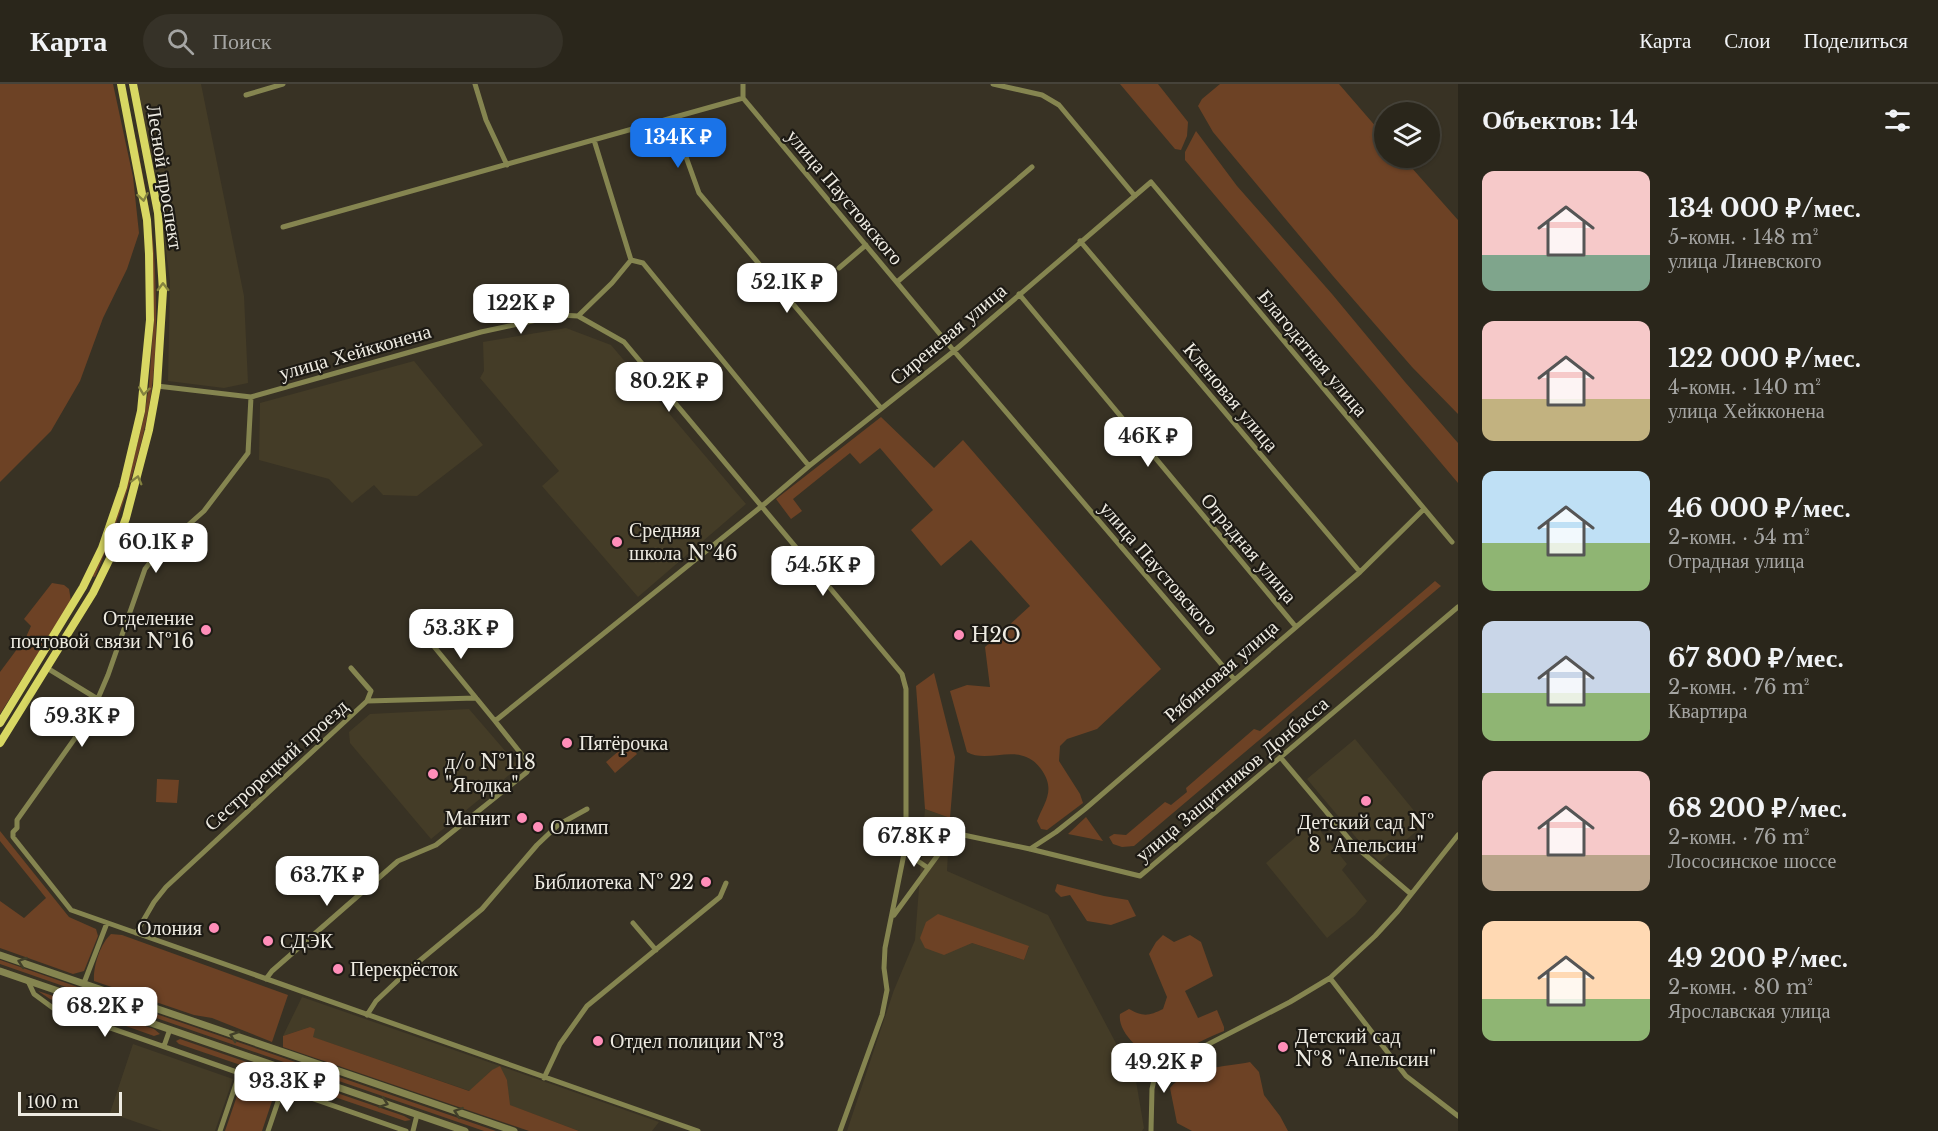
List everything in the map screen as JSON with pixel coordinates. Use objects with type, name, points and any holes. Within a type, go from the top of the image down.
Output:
[{"type":"main road","name":"Лесной проспект","points":[[0,723],[83,587],[102,548],[123,487],[141,411],[150,320],[147,220],[121,84]]},
{"type":"main road","name":"Лесной проспект","points":[[0,743],[93,593],[114,550],[126,518],[149,430],[157,386],[163,291],[159,222],[133,84]]},
{"type":"main road","points":[[132,139],[144,138]]},
{"type":"main road","points":[[83,587],[93,593]]},
{"type":"street","points":[[246,95],[283,84]]},
{"type":"street","points":[[475,84],[486,120],[507,165]]},
{"type":"street","points":[[283,227],[743,98],[743,84]]},
{"type":"street","points":[[993,84],[1042,95],[1059,105],[1135,196]]},
{"type":"street","name":"улица Паустовского","points":[[743,98],[954,351],[1234,679]]},
{"type":"street","points":[[672,118],[699,193],[881,408]]},
{"type":"street","points":[[594,140],[631,260]]},
{"type":"street","points":[[897,282],[1032,167]]},
{"type":"street","name":"Сиреневая улица","points":[[495,721],[954,351],[1151,182]]},
{"type":"street","name":"Благодатная улица","points":[[1151,182],[1452,542]]},
{"type":"street","name":"Кленовая улица","points":[[1080,241],[1360,572]]},
{"type":"street","points":[[839,268],[866,245]]},
{"type":"street","points":[[631,260],[612,283],[578,316],[624,342],[902,674],[906,689],[906,844],[885,948],[886,990],[882,1015],[840,1131]]},
{"type":"street","points":[[631,260],[643,263],[809,466]]},
{"type":"street","name":"Отрадная улица","points":[[1019,294],[1296,627]]},
{"type":"street","name":"улица Хейкконена","points":[[157,386],[251,397],[481,332],[560,315],[578,316]]},
{"type":"street","points":[[251,397],[248,453],[204,511],[158,552],[146,569],[108,675],[96,698],[90,717],[17,820],[17,828],[12,837],[70,910],[698,1131]]},
{"type":"street","name":"Рябиновая улица","points":[[1030,849],[1085,809],[1360,572],[1424,509]]},
{"type":"street","name":"улица Защитников Донбасса","points":[[892,917],[954,833],[1140,876],[1458,608]]},
{"type":"street","points":[[267,980],[272,970],[398,861],[436,845],[528,770],[526,760],[427,638]]},
{"type":"street","points":[[47,668],[96,698]]},
{"type":"street","points":[[351,668],[371,690],[367,701]]},
{"type":"street","name":"Сестрорецкий проезд","points":[[136,933],[165,887],[367,701],[476,698]]},
{"type":"street","points":[[1281,758],[1355,846],[1411,894]]},
{"type":"street","points":[[367,1015],[376,1001],[405,974],[482,909],[537,845],[558,825],[587,809]]},
{"type":"street","points":[[1151,1131],[1152,1089],[1155,1075],[1168,1065],[1290,1002],[1330,978],[1375,936],[1458,835]]},
{"type":"street","points":[[906,844],[912,857],[928,868]]},
{"type":"street","points":[[544,1078],[560,1044],[587,1006],[720,897],[726,883]]},
{"type":"street","points":[[84,983],[107,923]]},
{"type":"street","points":[[633,923],[656,950]]},
{"type":"street","points":[[0,955],[514,1131]]},
{"type":"street","points":[[0,971],[465,1131]]},
{"type":"street","points":[[1330,978],[1406,1076],[1458,1116]]},
{"type":"street","points":[[27,979],[34,994],[53,1008],[406,1131]]},
{"type":"street","points":[[124,1013],[128,999]]},
{"type":"street","points":[[164,1046],[170,1029]]},
{"type":"street","points":[[220,1131],[240,1072]]},
{"type":"street","points":[[268,1131],[283,1087]]},
{"type":"street","points":[[413,1131],[417,1115]]},
{"type":"shaded area","points":[[0,84],[113,84],[133,177],[139,233],[127,269],[103,318],[80,381],[51,431],[0,482]]},
{"type":"shaded area","points":[[135,84],[201,84],[244,296],[248,383],[224,388],[168,381],[170,281],[159,198]]},
{"type":"shaded area","points":[[1120,84],[1158,84],[1188,122],[1187,136],[1181,150],[1175,149]]},
{"type":"shaded area","points":[[1220,84],[1339,84],[1374,124],[1374,168],[1412,168],[1458,220],[1458,414],[1412,367],[1213,132],[1198,106],[1202,99]]},
{"type":"shaded area","points":[[1196,131],[1237,186],[1458,443],[1458,483],[1185,160],[1185,152]]},
{"type":"shaded area","points":[[134,139],[136,139],[146,195],[154,252],[156,312],[154,372],[148,412],[132,475],[119,517],[95,577],[92,576],[130,473],[144,417],[149,385],[154,318]]},
{"type":"shaded area","points":[[566,328],[611,345],[746,504],[638,597],[542,486],[559,471],[480,378],[484,371],[483,342]]},
{"type":"shaded area","points":[[414,361],[483,445],[417,496],[383,495],[374,485],[352,503],[329,479],[259,460],[260,403]]},
{"type":"shaded area","points":[[881,417],[934,468],[963,440],[1161,669],[1097,729],[1067,739],[1060,746],[1059,761],[1080,794],[1083,803],[1047,830],[1041,829],[1037,821],[1048,795],[1048,783],[1041,769],[1033,760],[1024,756],[1014,754],[985,756],[967,752],[950,691],[967,685],[990,687],[985,647],[1030,606],[971,540],[941,566],[911,530],[933,510],[880,448],[860,464],[850,453],[793,499],[802,511],[791,519],[776,499]]},
{"type":"shaded area","points":[[1435,581],[1441,586],[1134,846],[1122,847],[1113,844],[1109,837],[1114,834],[1126,835],[1165,802],[1171,805],[1187,792],[1186,788],[1254,729],[1260,731]]},
{"type":"shaded area","points":[[52,583],[64,585],[69,589],[71,601],[0,714],[0,672],[26,637],[31,626],[24,619]]},
{"type":"shaded area","points":[[934,673],[955,757],[950,818],[925,809],[916,686]]},
{"type":"shaded area","points":[[469,709],[519,767],[431,839],[350,743],[349,732],[370,714]]},
{"type":"shaded area","name":"Детский сад № 8 \"Апельсин\"","points":[[1355,739],[1425,824],[1380,862],[1364,847],[1307,779]]},
{"type":"shaded area","points":[[628,743],[637,754],[615,773],[606,762]]},
{"type":"shaded area","points":[[157,779],[179,780],[177,803],[156,802]]},
{"type":"shaded area","points":[[925,809],[950,818],[947,871],[1048,915],[1136,1081],[1144,1128],[1142,1131],[847,1131],[894,990],[915,940]],"holes":[[[972,943],[1029,947],[1024,960]]]},
{"type":"shaded area","points":[[1086,817],[1103,841],[1068,834]]},
{"type":"shaded area","name":"Детский сад № 8 \"Апельсин\"","points":[[1313,822],[1347,864],[1342,870],[1367,901],[1355,915],[1327,938],[1266,863]]},
{"type":"shaded area","points":[[0,831],[69,917],[96,929],[98,936],[84,971],[73,974],[0,948],[0,901],[24,918],[46,898],[0,841]]},
{"type":"shaded area","points":[[1057,884],[1128,900],[1136,916],[1111,925],[1087,921],[1070,895],[1061,897],[1055,891]]},
{"type":"shaded area","points":[[938,914],[1029,946],[1024,960],[972,943],[944,955],[925,948],[920,938],[926,922]]},
{"type":"shaded area","points":[[111,934],[122,935],[288,995],[272,1042],[212,1018],[194,1015],[94,981],[98,956]]},
{"type":"shaded area","points":[[1163,935],[1174,942],[1190,935],[1201,942],[1213,976],[1185,991],[1198,1018],[1217,1010],[1224,1031],[1158,1061],[1132,1042],[1120,1021],[1120,1014],[1129,1009],[1146,1015],[1163,1009],[1167,997],[1149,954]]},
{"type":"shaded area","points":[[0,960],[118,1001],[115,1004],[0,964]]},
{"type":"shaded area","points":[[38,991],[154,1029],[160,1034],[154,1036],[50,999]]},
{"type":"shaded area","points":[[302,997],[659,1122],[652,1131],[579,1131],[509,1105],[507,1080],[492,1070],[470,1091],[312,1037],[310,1027],[283,1036]]},
{"type":"shaded area","points":[[136,1007],[496,1131],[484,1131],[136,1011]]},
{"type":"shaded area","points":[[310,1027],[315,1029],[313,1037],[469,1091],[492,1070],[500,1066],[507,1080],[510,1105],[579,1131],[529,1131],[283,1047],[283,1036]]},
{"type":"shaded area","points":[[180,1039],[411,1120],[405,1121],[179,1044],[176,1041]]},
{"type":"shaded area","points":[[133,1044],[233,1079],[215,1131],[162,1131],[110,1113]]},
{"type":"shaded area","points":[[1250,1062],[1259,1072],[1264,1095],[1288,1131],[1192,1131],[1177,1123],[1170,1088],[1177,1081],[1207,1069]]},
{"type":"shaded area","points":[[239,1090],[272,1101],[262,1131],[225,1131]]},
{"type":"place","name":"Средняя школа №46","points":[[617,542]]},
{"type":"place","name":"Отделение почтовой связи №16","points":[[206,630]]},
{"type":"place","name":"H2O","points":[[959,635]]},
{"type":"place","name":"Пятёрочка","points":[[567,743]]},
{"type":"place","name":"д/о №118 \"Ягодка\"","points":[[433,774]]},
{"type":"place","name":"Детский сад № 8 \"Апельсин\"","points":[[1366,801]]},
{"type":"place","name":"Магнит","points":[[522,818]]},
{"type":"place","name":"Олимп","points":[[538,827]]},
{"type":"place","name":"Библиотека № 22","points":[[706,882]]},
{"type":"place","name":"Олония","points":[[214,928]]},
{"type":"place","name":"СДЭК","points":[[268,941]]},
{"type":"place","name":"Перекрёсток","points":[[338,969]]},
{"type":"place","name":"Отдел полиции №3","points":[[598,1041]]},
{"type":"place","name":"Детский сад №8 \"Апельсин\"","points":[[1283,1047]]}]
